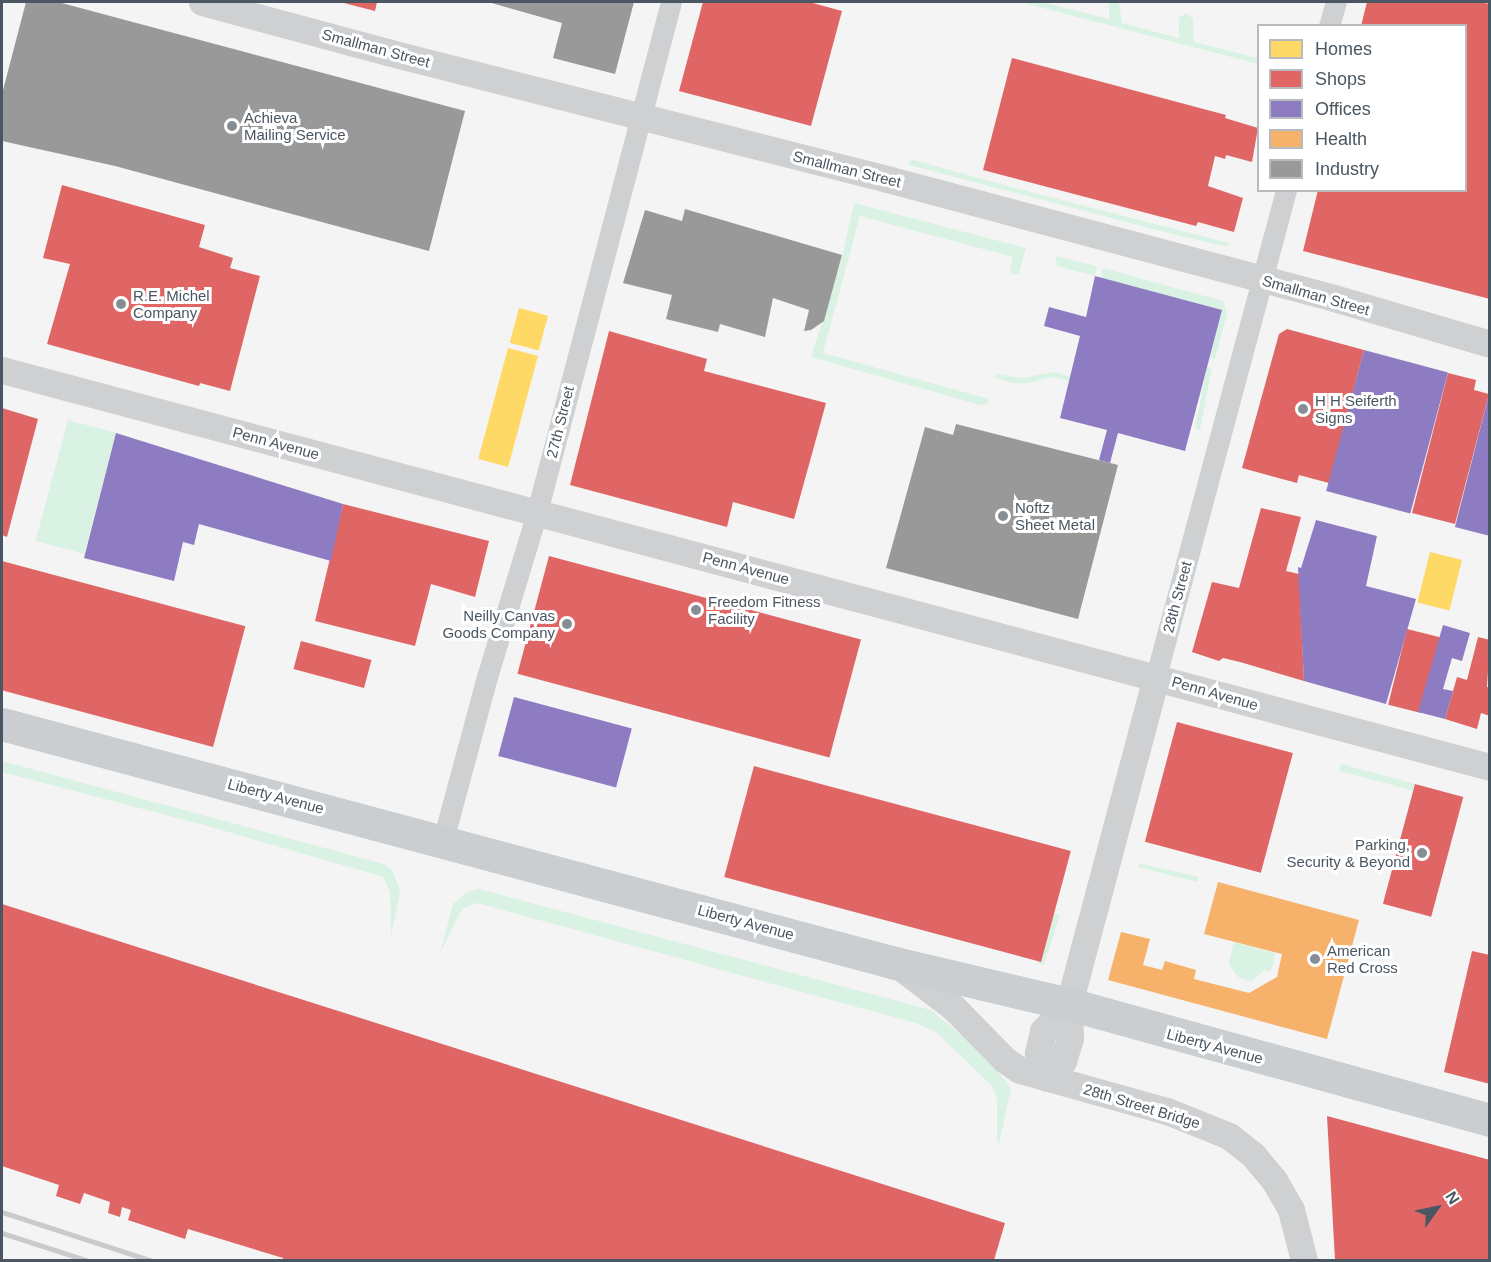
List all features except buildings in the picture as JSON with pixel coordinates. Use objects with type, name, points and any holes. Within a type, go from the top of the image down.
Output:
[{"type":"main road","name":"Liberty Avenue","points":[[2,724],[443,840],[895,963],[1069,1004],[1490,1120]]},
{"type":"street","name":"Smallman Street","points":[[202,2],[640,117],[887,178],[1263,279],[1490,344]]},
{"type":"street","name":"27th Street","points":[[443,840],[487,677],[537,512],[671,2]]},
{"type":"street","points":[[1330,24],[1336,2]]},
{"type":"street","name":"28th Street","points":[[1048,1078],[1063,1061],[1071,1038],[1069,1004],[1285,192]]},
{"type":"street","name":"Penn Avenue","points":[[2,370],[1156,676],[1490,767]]},
{"type":"street","name":"28th Street Bridge","points":[[895,963],[954,1008],[1005,1060],[1020,1070],[1167,1111],[1229,1136],[1253,1155],[1275,1180],[1291,1210],[1304,1260]]},
{"type":"green space","points":[[1020,2],[1042,2],[1109,19],[1109,2],[1119,2],[1122,23],[1179,38],[1179,18],[1186,13],[1193,19],[1194,42],[1257,58],[1257,64]]},
{"type":"green space","points":[[910,159],[1229,243],[1228,247],[909,165]]},
{"type":"green space","points":[[854,203],[1026,248],[1019,273],[1013,275],[1010,271],[1013,257],[860,216],[823,353],[989,399],[987,404],[980,405],[811,357],[841,262]]},
{"type":"green space","points":[[1055,256],[1097,266],[1095,276],[1057,266]]},
{"type":"green space","points":[[1103,268],[1223,301],[1227,314],[1215,359],[1209,358],[1222,310],[1101,278]]},
{"type":"green space","points":[[1207,367],[1212,368],[1200,430],[1195,429]]},
{"type":"green space","points":[[1054,372],[1070,377],[1069,381],[1053,377],[1027,383],[1013,383],[995,378],[996,374],[1023,378]]},
{"type":"green space","points":[[68,420],[116,433],[84,554],[36,541]]},
{"type":"green space","points":[[2,761],[384,864],[393,871],[400,892],[391,937],[390,893],[384,877],[204,825],[2,772]]},
{"type":"green space","points":[[1341,764],[1415,784],[1414,791],[1339,771]]},
{"type":"green space","points":[[1139,863],[1198,877],[1197,882],[1138,867]]},
{"type":"green space","points":[[479,889],[931,1010],[982,1052],[1011,1088],[999,1144],[997,1098],[991,1085],[937,1033],[916,1023],[477,903],[464,908],[459,914],[440,953],[453,904],[468,892]]},
{"type":"green space","points":[[1054,914],[1060,916],[1044,965],[1038,963]]},
{"type":"green space","points":[[1234,942],[1275,953],[1272,969],[1267,972],[1265,969],[1251,982],[1238,977],[1229,964]]},
{"type":"railway","points":[[2,1212],[150,1260]]},
{"type":"railway","points":[[2,1233],[86,1260]]},
{"type":"place","name":"Achieva Mailing Service","points":[[232,126]]},
{"type":"place","name":"R.E. Michel Company","points":[[121,304]]},
{"type":"place","name":"H H Seiferth Signs","points":[[1303,409]]},
{"type":"place","name":"Noftz Sheet Metal","points":[[1003,516]]},
{"type":"place","name":"Freedom Fitness Facility","points":[[696,610]]},
{"type":"place","name":"Neilly Canvas Goods Company","points":[[567,624]]},
{"type":"place","name":"Parking, Security & Beyond","points":[[1422,853]]},
{"type":"place","name":"American Red Cross","points":[[1315,959]]}]
